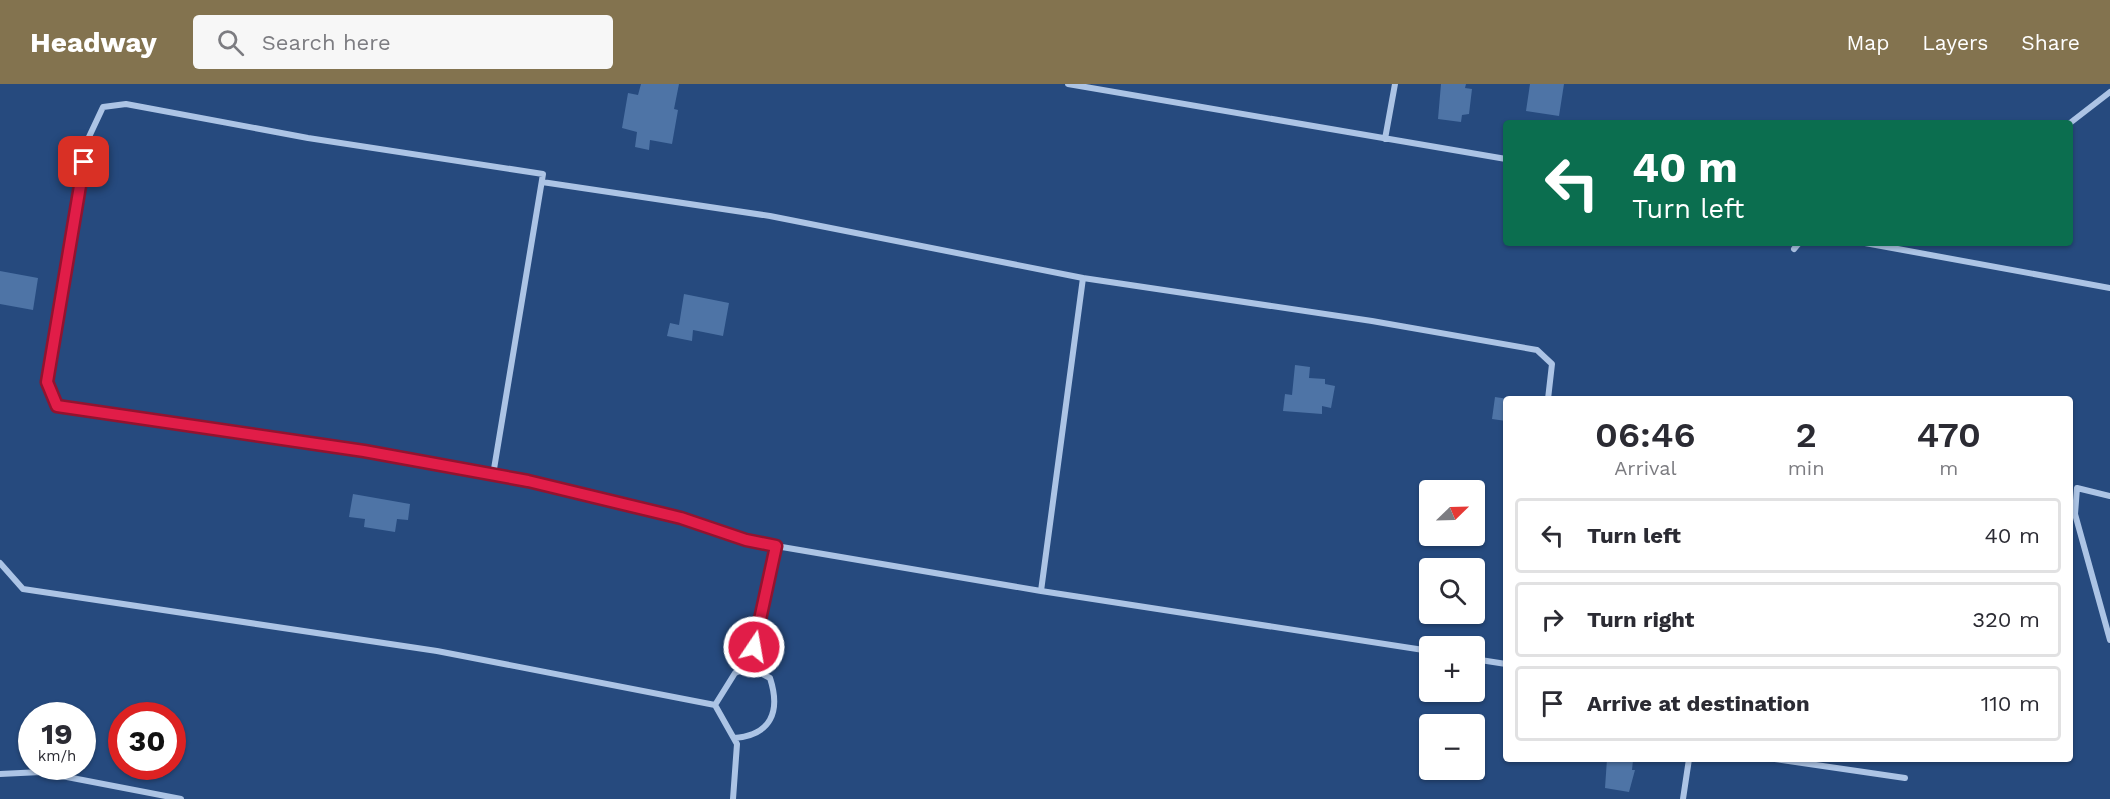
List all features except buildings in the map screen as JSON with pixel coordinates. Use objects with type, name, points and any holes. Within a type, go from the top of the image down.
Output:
[{"type":"street","points":[[1068,84],[1503,159]]},
{"type":"street","points":[[1385,139],[1395,84]]},
{"type":"street","points":[[2073,121],[2110,92]]},
{"type":"street","points":[[493,475],[543,174],[308,138],[126,104],[103,107],[88,140],[47,382],[57,406],[364,451],[493,475],[681,518],[746,540],[776,546],[1041,591],[1419,649]]},
{"type":"street","points":[[542,182],[770,216],[1083,278],[1372,321],[1537,350],[1551,364],[1548,396]]},
{"type":"street","points":[[1882,246],[2110,288]]},
{"type":"street","points":[[1041,591],[1083,278]]},
{"type":"street","points":[[2110,496],[2077,488],[2075,514],[2110,640]]},
{"type":"street","points":[[749,667],[776,546]]},
{"type":"street","points":[[0,563],[22,589],[437,651],[715,705],[737,744],[733,799]]},
{"type":"street","points":[[1485,661],[1503,664]]},
{"type":"street","points":[[715,705],[735,673],[749,667]]},
{"type":"street","points":[[734,738],[749,737],[764,729],[774,711],[775,695],[770,678],[749,667]]},
{"type":"street","points":[[1683,799],[1689,762]]},
{"type":"street","points":[[1796,762],[1905,778]]},
{"type":"street","points":[[0,774],[41,772],[181,799]]},
{"type":"route","points":[[84,162],[47,382],[57,406],[364,451],[528,481],[681,518],[746,540],[776,546],[754,647]]}]
